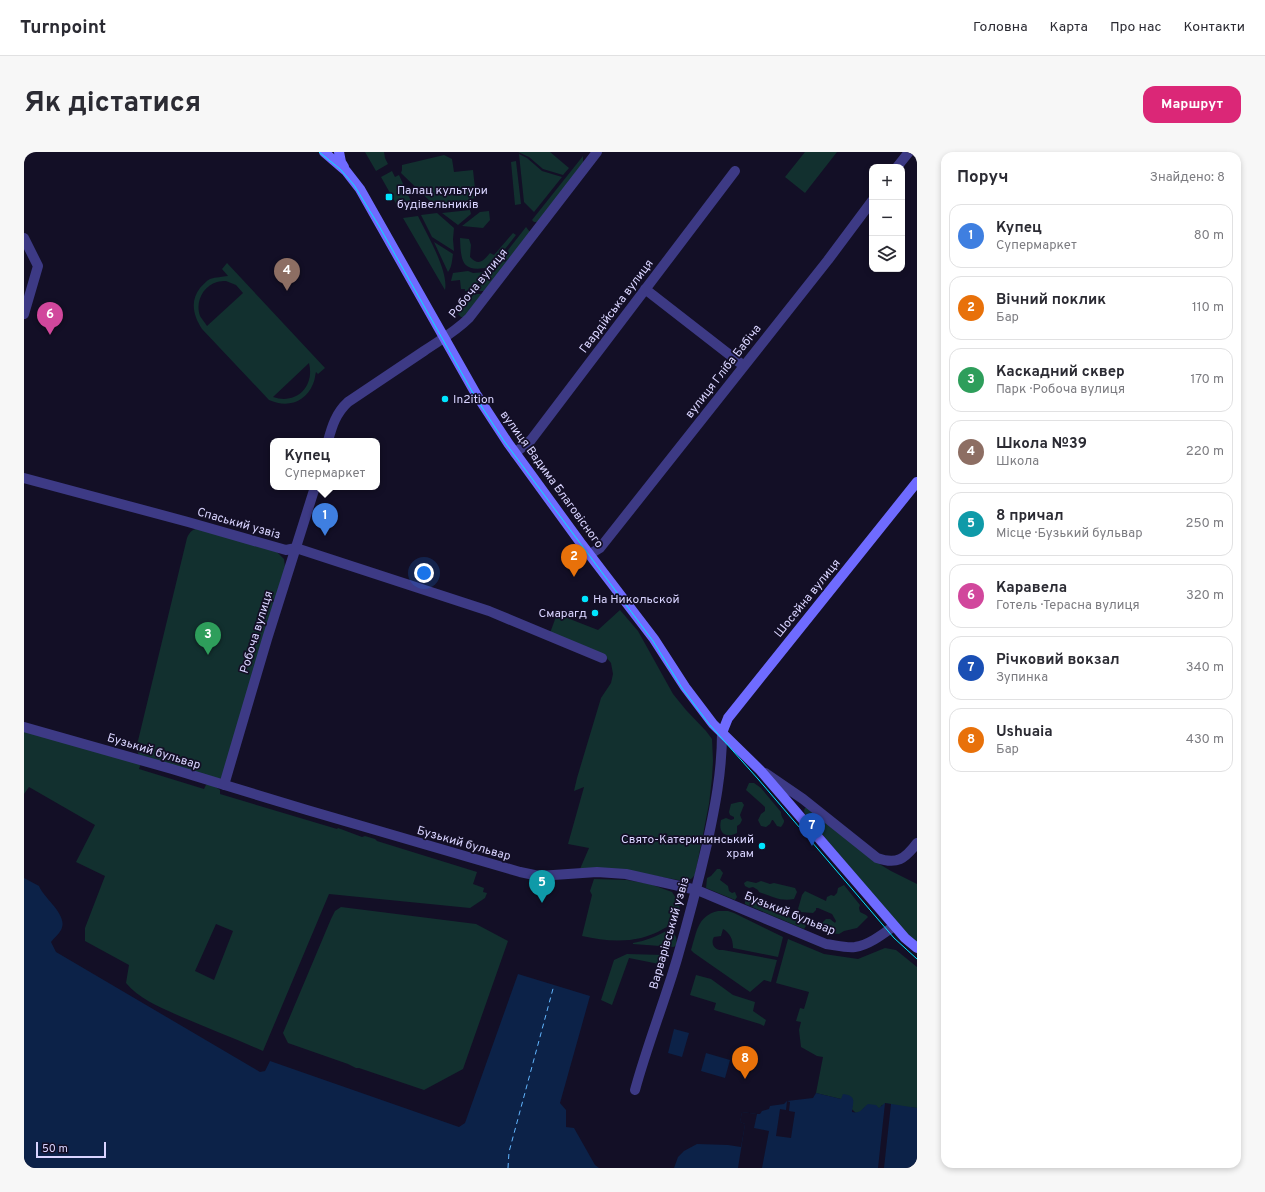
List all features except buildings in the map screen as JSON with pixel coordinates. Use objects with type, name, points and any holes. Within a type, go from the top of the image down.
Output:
[{"type":"street","name":"вулиця Вадима Благовісного","points":[[324,152],[346,171],[364,196],[476,394],[515,453],[654,639],[685,687],[713,724],[760,770],[894,926],[917,948]]},
{"type":"street","points":[[339,152],[341,162],[346,171]]},
{"type":"street","name":"Робоча вулиця","points":[[329,438],[333,423],[341,408],[348,402],[458,329],[469,318],[597,152]]},
{"type":"street","points":[[899,164],[909,152]]},
{"type":"street","name":"Гвардійська вулиця","points":[[515,453],[530,440],[735,171]]},
{"type":"street","name":"вулиця Гліба Бабіча","points":[[590,554],[600,548],[828,260],[869,205]]},
{"type":"street","points":[[24,238],[38,266],[24,314]]},
{"type":"street","points":[[645,289],[744,366]]},
{"type":"street","name":"Спаський узвіз","points":[[24,478],[286,550],[296,548],[489,611],[602,658]]},
{"type":"street","name":"Шосейна вулиця","points":[[722,733],[728,718],[917,482]]},
{"type":"street","name":"Робоча вулиця","points":[[224,785],[267,639],[314,490]]},
{"type":"street","name":"Бузький бульвар","points":[[24,727],[520,872],[539,876],[597,872],[626,874],[697,890],[826,944],[845,947],[862,946],[894,926]]},
{"type":"street","name":"Варварівський узвіз","points":[[634,1090],[676,961],[697,890],[717,799],[720,776],[722,733]]},
{"type":"street","points":[[760,770],[803,800],[877,858],[898,861],[905,857],[917,843]]},
{"type":"green space","points":[[365,152],[384,152],[388,164],[376,171]]},
{"type":"green space","points":[[518,152],[550,152],[569,168],[563,175],[543,169],[529,157]]},
{"type":"green space","points":[[805,152],[837,152],[805,193],[785,177]]},
{"type":"green space","points":[[519,154],[527,158],[542,171],[562,177],[534,212],[524,202]]},
{"type":"green space","points":[[444,155],[452,159],[454,172],[473,170],[476,198],[469,199],[469,202],[435,206],[401,173],[402,165]]},
{"type":"green space","points":[[583,156],[583,163],[538,222],[534,222],[532,220]]},
{"type":"green space","points":[[516,161],[521,204],[515,205],[511,162]]},
{"type":"green space","points":[[392,171],[395,177],[399,175],[414,208],[399,209],[381,177]]},
{"type":"green space","points":[[470,210],[471,214],[458,225],[442,213]]},
{"type":"green space","points":[[489,211],[490,220],[483,228],[462,226],[480,212]]},
{"type":"green space","points":[[437,213],[454,228],[454,251],[432,237],[421,215]]},
{"type":"green space","points":[[418,216],[444,273],[445,290],[403,218]]},
{"type":"green space","points":[[526,227],[530,232],[485,291],[476,291]]},
{"type":"green space","points":[[513,233],[516,235],[491,267],[474,269],[465,264],[461,254],[460,238],[469,239],[471,245],[470,257],[476,262],[479,262],[490,253],[494,255]]},
{"type":"green space","points":[[434,242],[453,254],[451,266],[448,272]]},
{"type":"green space","points":[[227,263],[325,368],[318,374],[316,372],[314,382],[310,390],[300,400],[282,404],[269,400],[202,329],[196,319],[194,303],[197,293],[200,288],[210,279],[228,276],[222,269]],"holes":[[[219,281],[226,281],[236,285],[243,293],[207,326],[200,316],[199,311],[199,300],[201,295],[212,284]],[[309,363],[309,380],[302,392],[289,398],[281,399],[273,397]]]},
{"type":"green space","points":[[468,271],[473,273],[487,272],[471,291],[465,291],[465,289],[461,289],[460,280],[451,281],[453,273]]},
{"type":"green space","points":[[474,294],[482,294],[464,317],[461,317],[458,314]]},
{"type":"green space","points":[[200,528],[275,550],[284,559],[285,567],[222,778],[216,780],[139,755],[136,749],[187,538],[192,531]]},
{"type":"green space","points":[[620,610],[638,631],[673,694],[712,739],[713,761],[709,804],[695,875],[691,879],[684,881],[627,871],[580,869],[589,848],[568,844],[584,787],[574,791],[577,778],[601,698],[611,683],[613,674],[611,663],[605,656],[550,633],[557,614],[598,630]]},
{"type":"green space","points":[[24,728],[141,763],[139,769],[204,789],[206,785],[210,784],[220,790],[220,794],[337,829],[338,828],[362,837],[365,836],[375,839],[377,841],[477,872],[473,884],[484,888],[483,892],[487,893],[485,898],[470,908],[329,894],[263,1051],[175,1014],[142,997],[126,983],[129,965],[85,941],[85,928],[105,876],[76,862],[95,825],[29,787],[24,794]],"holes":[[[216,924],[233,931],[214,980],[195,971]]]},
{"type":"green space","points":[[749,783],[754,783],[761,788],[781,812],[784,822],[781,827],[777,826],[773,820],[766,827],[761,826],[758,820],[761,814],[765,811],[765,807],[746,790]]},
{"type":"green space","points":[[742,802],[744,805],[740,815],[742,820],[737,826],[737,833],[733,835],[723,834],[720,825],[721,820],[726,818],[731,820],[734,819],[729,812],[731,804]]},
{"type":"green space","points":[[805,808],[808,808],[881,865],[917,884],[917,944],[909,937],[805,814]]},
{"type":"green space","points":[[717,869],[720,869],[723,873],[720,880],[728,886],[729,891],[732,893],[735,892],[737,897],[735,900],[706,888],[707,878]]},
{"type":"green space","points":[[594,879],[627,880],[650,884],[672,892],[679,903],[680,912],[671,925],[644,937],[623,940],[603,940],[582,936],[592,895],[590,891]]},
{"type":"green space","points":[[747,881],[756,883],[761,881],[770,884],[774,883],[795,888],[797,892],[794,899],[780,899],[759,892],[753,887],[749,888],[745,886],[744,883]]},
{"type":"green space","points":[[844,885],[860,905],[860,912],[868,917],[857,928],[844,931],[839,934],[829,933],[822,923],[826,919],[830,919],[835,923],[836,921],[832,914],[818,908],[816,908],[813,913],[800,912],[798,909],[802,895],[805,891],[826,901],[827,897],[831,895],[834,896],[837,893],[838,888]]},
{"type":"green space","points":[[747,899],[751,899],[755,903],[762,900],[774,909],[776,914],[788,916],[806,926],[804,929],[745,904]]},
{"type":"green space","points":[[341,907],[476,924],[508,941],[463,1069],[424,1090],[356,1068],[288,1043],[283,1033],[331,919],[335,911]]},
{"type":"green space","points":[[728,911],[734,913],[783,937],[778,957],[733,948],[731,937],[728,932],[723,929],[721,936],[714,937],[713,940],[714,946],[720,950],[777,960],[771,982],[764,980],[750,992],[691,950],[702,921],[711,913]]},
{"type":"green space","points":[[668,930],[673,932],[676,937],[677,944],[674,947],[633,944],[651,938]]},
{"type":"green space","points":[[788,939],[824,954],[858,959],[885,948],[896,950],[917,967],[917,1108],[882,1105],[880,1108],[865,1107],[860,1112],[856,1113],[841,1099],[816,1093],[823,1057],[817,1056],[801,1047],[799,1030],[801,1022],[796,1021],[800,1008],[804,1009],[809,992],[776,983]]},
{"type":"green space","points":[[627,954],[663,955],[665,957],[664,965],[629,958],[612,1005],[601,1000],[614,960]]},
{"type":"green space","points":[[696,975],[711,979],[733,995],[755,1002],[753,1011],[766,1020],[764,1026],[714,1010],[716,1003],[690,995]]},
{"type":"water","points":[[24,878],[39,886],[62,919],[63,924],[61,930],[51,942],[56,952],[260,1072],[265,1071],[270,1061],[459,1127],[465,1123],[518,974],[590,996],[560,1103],[566,1110],[566,1127],[574,1128],[595,1165],[599,1168],[24,1168]]},
{"type":"water","points":[[674,1029],[689,1033],[682,1057],[668,1053]]},
{"type":"water","points":[[706,1053],[730,1060],[725,1078],[701,1071]]},
{"type":"water","points":[[816,1093],[841,1099],[843,1094],[850,1096],[853,1100],[852,1112],[861,1111],[868,1104],[876,1105],[879,1108],[885,1103],[917,1108],[917,1168],[674,1168],[678,1157],[684,1151],[697,1144],[741,1147],[745,1124],[740,1122],[742,1112],[760,1114],[762,1111],[769,1109],[770,1106],[784,1104],[787,1101],[813,1098]]},
{"type":"pier","points":[[787,1101],[790,1102],[789,1111],[795,1112],[791,1138],[776,1136],[780,1109],[786,1110]]},
{"type":"pier","points":[[885,1103],[891,1104],[884,1168],[878,1168]]},
{"type":"pier","points":[[742,1112],[757,1114],[754,1128],[769,1131],[762,1168],[738,1168],[745,1124],[740,1122]]},
{"type":"ferry route","points":[[508,1168],[509,1152],[554,985]]},
{"type":"tram line","points":[[319,152],[340,169],[354,185],[379,226],[474,395],[504,441],[653,641],[682,688],[709,724],[894,938],[917,959]]},
{"type":"place","name":"Палац культури будівельників","points":[[389,197]]},
{"type":"place","name":"Школа №39","points":[[287,291]]},
{"type":"place","name":"Каравела","points":[[50,335]]},
{"type":"place","name":"In2ition","points":[[445,399]]},
{"type":"place","name":"Купец","points":[[325,536]]},
{"type":"place","name":"Вічний поклик","points":[[574,577]]},
{"type":"place","name":"На Никольской","points":[[585,599]]},
{"type":"place","name":"Смарагд","points":[[595,613]]},
{"type":"place","name":"Каскадний сквер","points":[[208,655]]},
{"type":"place","name":"Свято-Катерининський храм","points":[[762,846]]},
{"type":"place","name":"Річковий вокзал","points":[[812,846]]},
{"type":"place","name":"8 причал","points":[[542,903]]},
{"type":"place","name":"Ushuaia","points":[[745,1079]]}]
